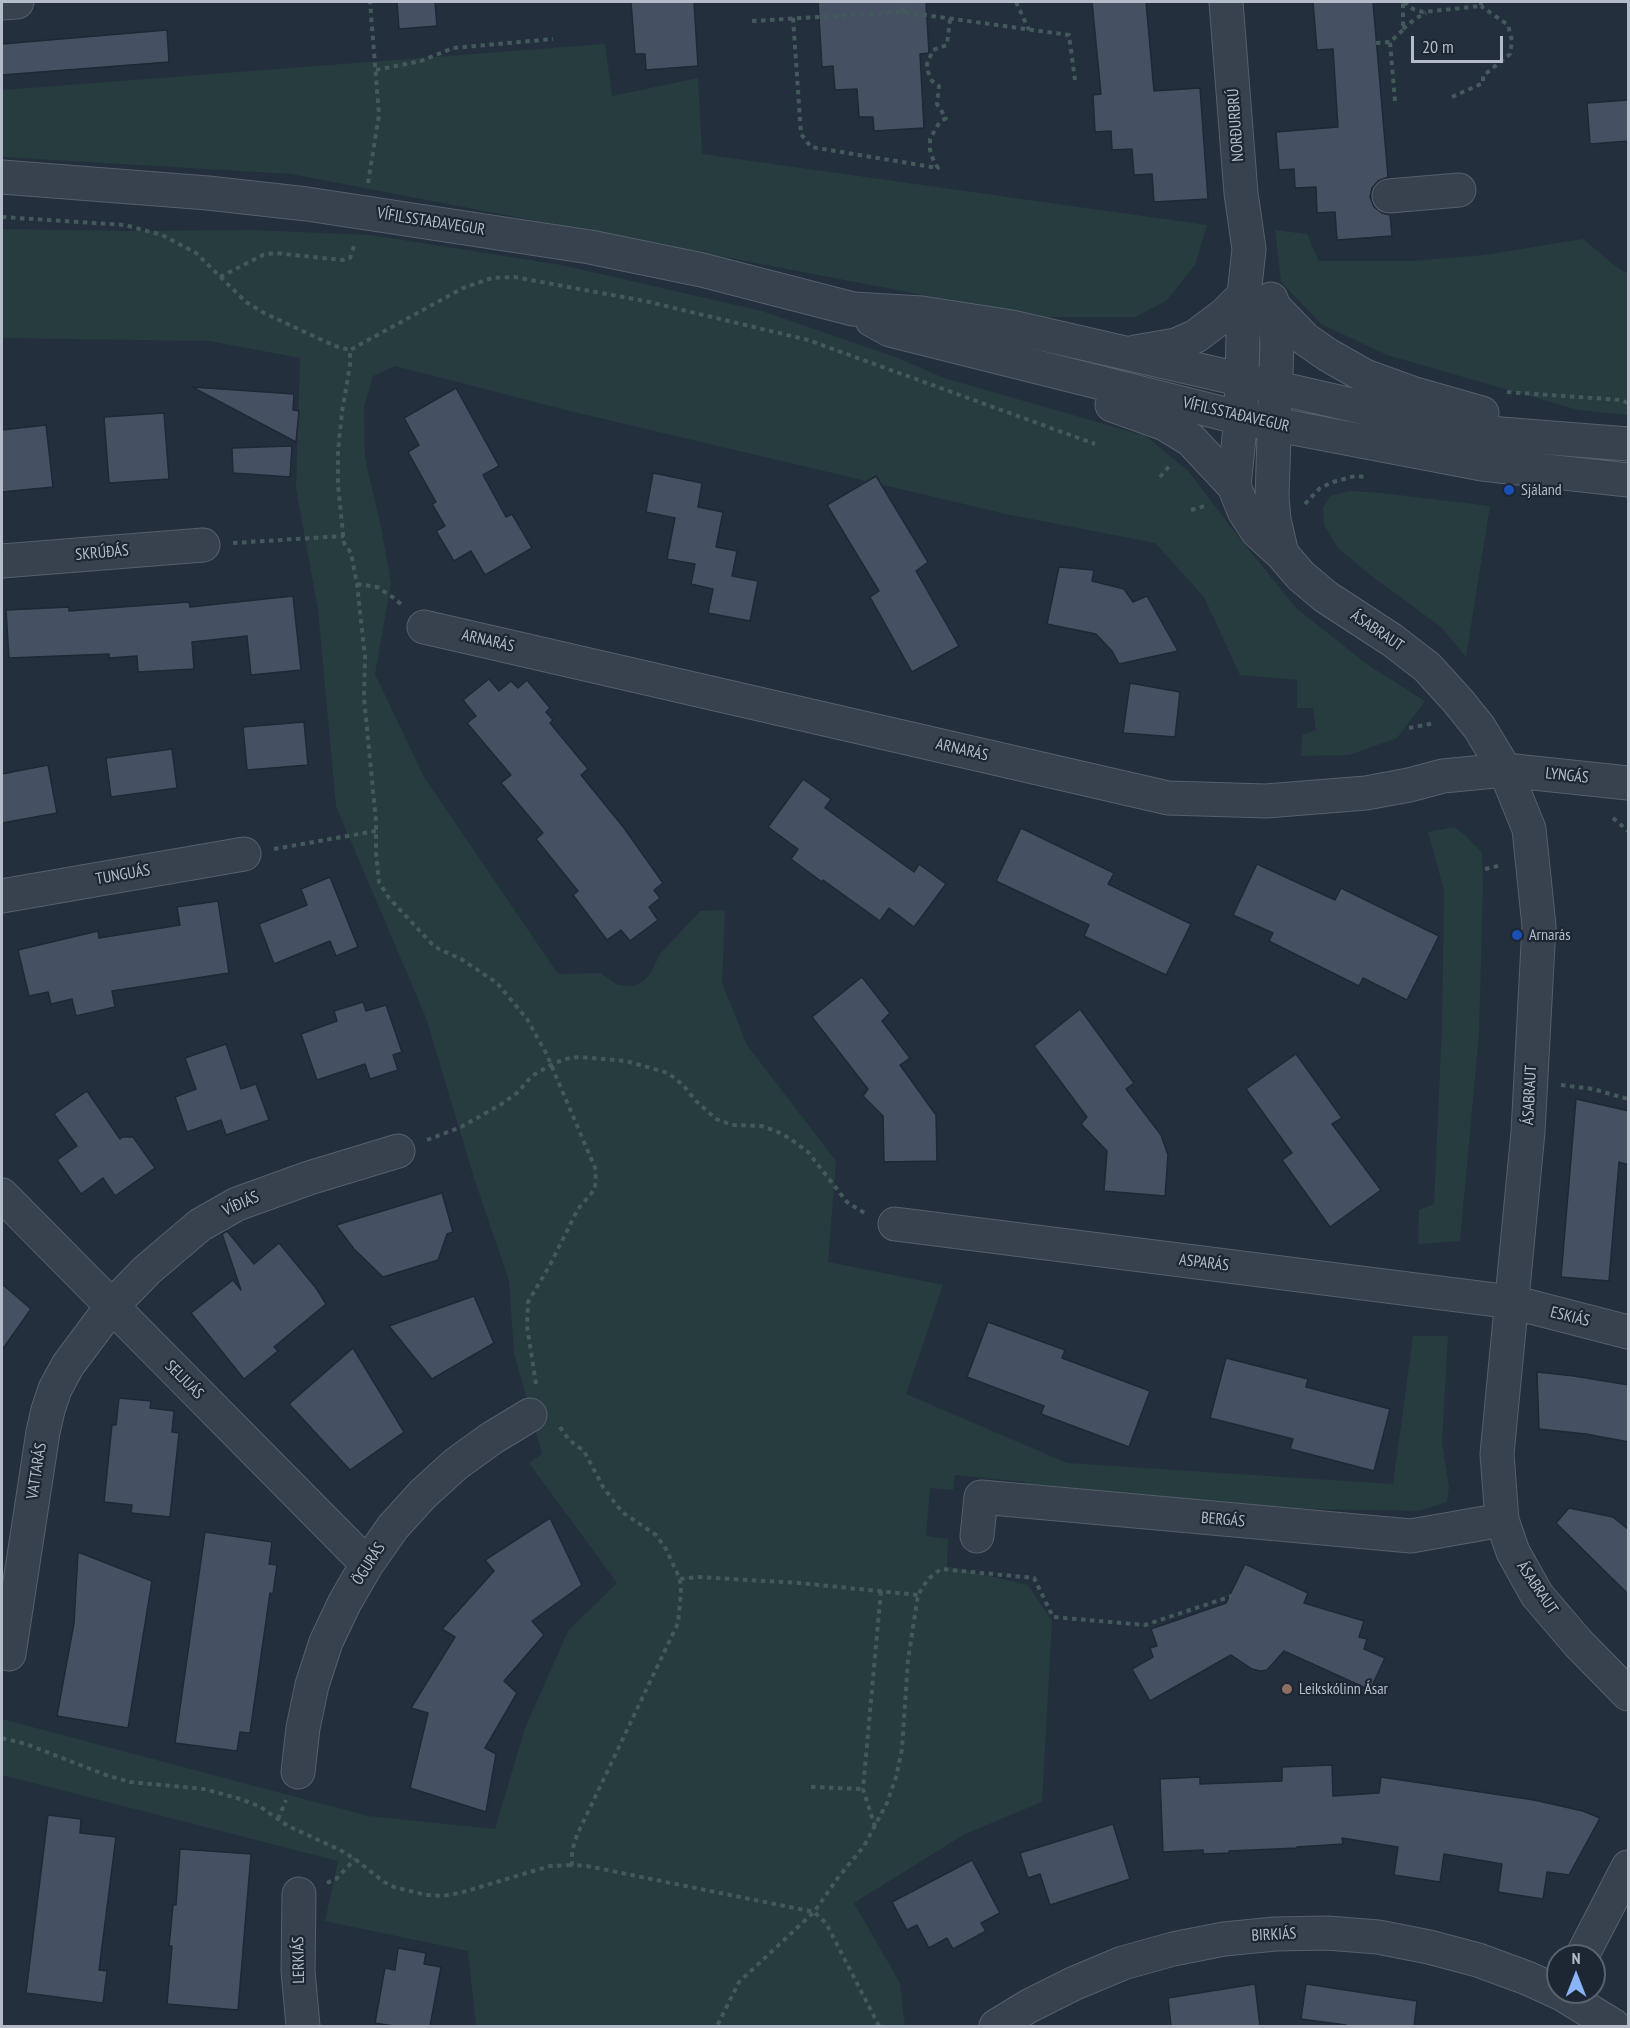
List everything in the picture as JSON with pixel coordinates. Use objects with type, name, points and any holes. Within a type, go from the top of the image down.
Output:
[{"type":"street","points":[[2,3],[17,2]]},
{"type":"street","name":"NORÐURBRÚ","points":[[1226,2],[1241,193],[1249,249],[1244,295],[1242,381]]},
{"type":"street","name":"VÍFILSSTAÐAVEGUR","points":[[2,177],[219,194],[307,204],[590,247],[702,270],[853,309],[921,313],[1012,327],[1435,424],[1501,434],[1629,444]]},
{"type":"street","points":[[1389,196],[1459,190]]},
{"type":"street","name":"NORÐURBRÚ","points":[[1249,249],[1261,271],[1274,307],[1277,343],[1276,388]]},
{"type":"street","points":[[1115,352],[1165,347],[1196,336],[1224,315],[1244,295]]},
{"type":"street","points":[[1274,307],[1305,339],[1365,376],[1412,393],[1573,438]]},
{"type":"street","name":"VÍFILSSTAÐAVEGUR","points":[[853,309],[890,330],[1241,418],[1482,464],[1629,480]]},
{"type":"street","points":[[1037,366],[1074,393],[1124,408],[1165,424],[1191,440],[1234,486]]},
{"type":"street","name":"ÁSABRAUT","points":[[1242,381],[1241,418],[1234,486],[1244,511],[1257,531],[1301,576],[1326,597],[1392,640],[1427,667],[1458,700],[1479,727],[1505,770],[1529,829],[1539,926],[1531,1080],[1497,1454],[1502,1520],[1513,1552],[1537,1595],[1578,1643],[1629,1694]]},
{"type":"street","name":"ÁSABRAUT","points":[[1276,388],[1272,497],[1274,520],[1282,554]]},
{"type":"street","name":"SKRÚÐÁS","points":[[2,561],[203,545]]},
{"type":"street","name":"ARNARÁS","points":[[424,627],[1168,798],[1266,801],[1366,793],[1443,776],[1505,770]]},
{"type":"street","name":"LYNGÁS","points":[[1505,770],[1629,783]]},
{"type":"street","name":"TUNGUÁS","points":[[2,896],[244,854]]},
{"type":"street","name":"VÍÐIÁS","points":[[112,1306],[147,1270],[200,1225],[237,1204],[309,1178],[398,1151]]},
{"type":"street","name":"SELJUÁS","points":[[2,1195],[367,1564]]},
{"type":"street","name":"ASPARÁS","points":[[895,1224],[1512,1302]]},
{"type":"street","name":"ESKIÁS","points":[[1512,1302],[1629,1332]]},
{"type":"street","name":"VATTARÁS","points":[[9,1654],[48,1410],[68,1365],[112,1306]]},
{"type":"street","name":"ÖGURÁS","points":[[298,1772],[303,1728],[312,1684],[326,1642],[367,1564],[393,1527],[423,1494],[456,1464],[492,1438],[542,1410]]},
{"type":"street","name":"BERGÁS","points":[[977,1536],[981,1497],[1411,1536],[1502,1520]]},
{"type":"street","points":[[1588,1944],[1629,1867]]},
{"type":"street","name":"LERKIÁS","points":[[299,1894],[298,1971],[303,2026]]},
{"type":"street","name":"BIRKIÁS","points":[[996,2026],[1075,1983],[1123,1963],[1173,1949],[1214,1941],[1275,1934],[1327,1933],[1378,1937],[1478,1960],[1546,1986]]},
{"type":"street","name":"BIRKIÁS","points":[[1579,2004],[1614,2026]]},
{"type":"path","points":[[367,191],[379,115],[370,2]]},
{"type":"path","points":[[903,12],[904,2]]},
{"type":"path","points":[[1016,2],[1029,30]]},
{"type":"path","points":[[1404,2],[1422,12],[1481,4],[1508,25],[1512,40],[1510,54],[1483,76],[1483,83],[1452,97]]},
{"type":"path","points":[[1403,30],[1404,2]]},
{"type":"path","points":[[1376,43],[1390,42],[1415,19],[1432,11]]},
{"type":"path","points":[[752,21],[903,12],[1069,35],[1075,80]]},
{"type":"path","points":[[793,18],[801,134],[811,147],[938,168],[930,150],[930,139],[939,123],[946,118],[937,104],[939,86],[932,81],[927,64],[933,50],[947,45],[950,19]]},
{"type":"path","points":[[376,70],[420,61],[453,48],[553,39]]},
{"type":"path","points":[[1390,42],[1395,101]]},
{"type":"path","points":[[2,217],[125,225],[180,243],[196,254],[246,302],[264,313],[335,346],[350,350],[463,288],[492,278],[514,277],[645,301],[808,340],[852,354],[905,376],[1095,444]]},
{"type":"path","points":[[220,277],[263,255],[274,253],[334,261],[350,258],[358,235]]},
{"type":"path","points":[[350,350],[338,451],[338,485],[344,543],[351,553],[357,584],[365,657],[364,698],[379,882],[389,898],[439,950],[461,959],[497,983],[527,1019],[551,1065],[594,1165],[597,1180],[595,1189],[578,1209],[550,1265],[528,1302],[527,1326],[542,1410],[569,1440],[584,1451],[603,1487],[622,1512],[656,1535],[670,1556],[680,1579],[678,1623],[577,1834],[572,1851],[572,1865]]},
{"type":"path","points":[[1502,392],[1629,403]]},
{"type":"path","points":[[203,545],[344,536]]},
{"type":"path","points":[[357,584],[377,587],[394,598],[424,627]]},
{"type":"path","points":[[1409,728],[1437,722]]},
{"type":"path","points":[[1614,818],[1629,831]]},
{"type":"path","points":[[244,854],[376,831]]},
{"type":"path","points":[[398,1151],[461,1127],[517,1093],[532,1076],[565,1059],[601,1058],[626,1061],[668,1073],[716,1119],[732,1125],[761,1126],[789,1138],[807,1152],[848,1202],[861,1213],[895,1224]]},
{"type":"path","points":[[1531,1080],[1593,1089],[1629,1099]]},
{"type":"path","points":[[717,2026],[739,1982],[814,1912],[864,1846],[887,1803],[902,1749],[908,1660],[918,1595],[928,1579],[941,1569],[1034,1578],[1053,1617],[1145,1625],[1232,1596]]},
{"type":"path","points":[[680,1579],[698,1576],[918,1595]]},
{"type":"path","points":[[875,1828],[862,1790],[881,1590]]},
{"type":"path","points":[[2,1738],[26,1744],[130,1782],[204,1790],[259,1806],[288,1826],[348,1854],[384,1882],[410,1891],[442,1896],[460,1893],[550,1866],[572,1865],[587,1866],[814,1912],[826,1923],[879,2026]]},
{"type":"path","points":[[811,1787],[862,1790]]},
{"type":"green space","points":[[605,44],[612,96],[698,78],[702,154],[1207,225],[1195,265],[1166,301],[1135,317],[1038,317],[291,174],[2,157],[2,90]]},
{"type":"green space","points":[[2,229],[252,230],[371,235],[562,265],[762,311],[898,358],[944,378],[1146,436],[1189,472],[1296,608],[1368,665],[1425,701],[1397,738],[1349,755],[1301,756],[1302,735],[1316,730],[1313,708],[1297,708],[1297,680],[1240,675],[1204,597],[1155,543],[1006,514],[574,412],[395,366],[373,376],[364,407],[365,458],[391,583],[375,674],[424,777],[558,974],[600,973],[618,985],[634,986],[645,980],[660,954],[700,911],[725,910],[722,983],[747,1045],[836,1161],[828,1262],[943,1285],[906,1394],[1067,1463],[1393,1484],[1413,1336],[1448,1336],[1442,1443],[1449,1487],[1447,1502],[1418,1511],[1311,1509],[1033,1491],[1025,1482],[955,1475],[953,1490],[930,1488],[926,1536],[948,1539],[947,1566],[1028,1585],[1052,1621],[1042,1802],[965,1834],[854,1903],[900,1983],[905,2026],[476,2026],[468,1951],[325,1921],[338,1861],[2,1775],[2,1719],[368,1816],[495,1829],[525,1728],[568,1631],[617,1583],[529,1463],[542,1454],[514,1353],[509,1281],[474,1178],[426,1018],[336,806],[318,610],[296,488],[300,358],[209,341],[2,338]]},
{"type":"green space","points":[[1275,230],[1307,234],[1319,261],[1412,261],[1484,255],[1583,239],[1628,274],[1628,415],[1578,410],[1387,355],[1321,324],[1281,282]]},
{"type":"green space","points":[[1350,491],[1490,506],[1466,657],[1441,627],[1338,548],[1324,525],[1323,508],[1330,496]]},
{"type":"green space","points":[[1454,827],[1482,853],[1479,1034],[1460,1241],[1418,1244],[1419,1210],[1434,1204],[1442,1026],[1444,890],[1428,832]]},
{"type":"building","points":[[397,2],[435,2],[437,26],[399,29]]},
{"type":"building","points":[[631,2],[694,2],[698,66],[646,70],[645,54],[635,54]]},
{"type":"building","points":[[818,2],[926,2],[929,53],[920,54],[924,128],[874,131],[873,117],[859,117],[857,89],[835,90],[833,66],[822,67]]},
{"type":"building","points":[[1092,2],[1146,2],[1154,91],[1200,88],[1208,199],[1154,202],[1152,174],[1134,175],[1132,149],[1112,150],[1111,131],[1095,132],[1093,95],[1101,94]]},
{"type":"building","points":[[1313,2],[1373,2],[1388,177],[1378,181],[1372,188],[1370,197],[1374,207],[1390,215],[1392,236],[1337,240],[1335,212],[1317,213],[1316,187],[1295,188],[1294,169],[1279,170],[1276,132],[1338,127],[1333,49],[1317,50]]},
{"type":"building","points":[[167,30],[169,62],[2,75],[2,44]]},
{"type":"building","points":[[1629,100],[1629,141],[1590,144],[1587,103]]},
{"type":"building","points":[[192,387],[294,394],[293,410],[299,411],[296,442]]},
{"type":"building","points":[[456,388],[499,466],[483,475],[506,517],[512,514],[532,548],[485,575],[471,551],[454,561],[436,531],[445,526],[432,504],[436,502],[408,452],[419,445],[404,418]]},
{"type":"building","points":[[164,413],[169,479],[109,483],[104,417]]},
{"type":"building","points":[[46,425],[53,487],[2,492],[2,430]]},
{"type":"building","points":[[292,446],[290,477],[233,473],[232,448]]},
{"type":"building","points":[[653,473],[702,483],[698,507],[723,512],[716,547],[737,551],[732,576],[758,581],[750,621],[708,613],[713,589],[691,584],[695,564],[667,559],[675,518],[646,512]]},
{"type":"building","points":[[876,476],[928,562],[916,571],[959,646],[912,672],[870,597],[879,591],[827,505]]},
{"type":"building","points":[[1059,567],[1094,570],[1092,581],[1124,589],[1133,602],[1147,596],[1178,651],[1119,664],[1112,651],[1096,634],[1047,624]]},
{"type":"building","points":[[293,596],[301,670],[251,675],[247,636],[192,642],[194,669],[138,672],[137,656],[109,658],[109,654],[9,658],[6,610],[69,607],[69,611],[189,602],[190,607]]},
{"type":"building","points":[[489,679],[499,691],[511,681],[518,688],[527,680],[550,708],[546,712],[553,720],[550,723],[588,769],[581,775],[624,828],[663,883],[654,890],[660,898],[649,907],[658,920],[630,941],[621,930],[607,940],[573,895],[578,891],[536,839],[543,833],[501,783],[511,775],[467,723],[476,716],[463,700]]},
{"type":"building","points":[[1130,683],[1180,692],[1175,737],[1123,733]]},
{"type":"building","points":[[304,722],[308,765],[247,770],[243,727]]},
{"type":"building","points":[[172,749],[177,788],[111,797],[106,758]]},
{"type":"building","points":[[48,765],[57,813],[2,823],[2,774]]},
{"type":"building","points":[[803,779],[831,799],[825,808],[914,872],[919,864],[946,884],[914,927],[889,908],[880,921],[791,859],[798,849],[768,827]]},
{"type":"building","points":[[1021,828],[1114,873],[1108,884],[1191,924],[1166,975],[1084,936],[1089,925],[996,881]]},
{"type":"building","points":[[1257,864],[1335,900],[1341,888],[1439,936],[1407,1000],[1363,978],[1359,986],[1269,941],[1273,933],[1233,915]]},
{"type":"building","points":[[330,877],[358,947],[336,956],[330,941],[274,964],[259,924],[307,905],[301,889]]},
{"type":"building","points":[[218,901],[229,973],[112,991],[115,1007],[76,1016],[72,999],[51,1004],[48,992],[29,996],[18,950],[98,931],[99,938],[180,925],[177,907]]},
{"type":"building","points":[[862,977],[890,1013],[882,1021],[910,1058],[900,1065],[936,1115],[937,1161],[884,1162],[883,1116],[863,1096],[868,1089],[812,1017]]},
{"type":"building","points":[[363,1002],[366,1011],[386,1005],[402,1052],[393,1055],[398,1070],[370,1079],[365,1064],[317,1080],[301,1034],[337,1021],[334,1011]]},
{"type":"building","points":[[1080,1009],[1134,1083],[1126,1089],[1161,1135],[1168,1155],[1165,1196],[1104,1191],[1107,1151],[1081,1124],[1087,1117],[1034,1046]]},
{"type":"building","points":[[226,1044],[241,1089],[256,1084],[269,1120],[226,1135],[221,1120],[187,1132],[175,1097],[196,1089],[185,1058]]},
{"type":"building","points":[[1296,1054],[1342,1118],[1332,1124],[1381,1190],[1330,1227],[1282,1160],[1292,1153],[1246,1089]]},
{"type":"building","points":[[87,1091],[120,1139],[133,1137],[155,1168],[115,1196],[103,1178],[81,1194],[57,1160],[77,1146],[54,1114]]},
{"type":"building","points":[[1576,1099],[1629,1111],[1629,1165],[1619,1162],[1609,1281],[1561,1277]]},
{"type":"building","points":[[442,1193],[453,1232],[447,1234],[438,1260],[383,1277],[354,1249],[336,1225]]},
{"type":"building","points":[[227,1231],[254,1264],[279,1243],[316,1288],[326,1304],[274,1347],[278,1351],[244,1379],[191,1313],[233,1280],[241,1290],[222,1234]]},
{"type":"building","points":[[2,1284],[31,1309],[2,1350]]},
{"type":"building","points":[[474,1296],[494,1343],[432,1379],[389,1326]]},
{"type":"building","points":[[988,1322],[1065,1350],[1062,1358],[1150,1391],[1129,1447],[1041,1414],[1044,1406],[967,1377]]},
{"type":"building","points":[[353,1348],[404,1432],[350,1470],[289,1404]]},
{"type":"building","points":[[1226,1358],[1308,1379],[1306,1387],[1390,1409],[1374,1471],[1290,1449],[1293,1439],[1210,1418]]},
{"type":"building","points":[[1537,1372],[1629,1385],[1629,1442],[1539,1429]]},
{"type":"building","points":[[119,1398],[151,1401],[150,1408],[174,1411],[172,1432],[179,1433],[170,1517],[131,1513],[132,1505],[104,1502],[112,1425],[116,1425]]},
{"type":"building","points":[[1569,1508],[1613,1517],[1629,1530],[1629,1595],[1556,1523]]},
{"type":"building","points":[[550,1518],[582,1585],[532,1621],[544,1635],[504,1681],[517,1693],[485,1748],[496,1754],[486,1812],[410,1788],[428,1713],[411,1708],[455,1637],[442,1629],[494,1571],[485,1560]]},
{"type":"building","points":[[205,1532],[272,1542],[269,1564],[277,1565],[273,1594],[270,1593],[250,1733],[240,1732],[237,1751],[175,1743]]},
{"type":"building","points":[[78,1552],[152,1581],[128,1728],[57,1716],[74,1623]]},
{"type":"building","points":[[1245,1564],[1308,1593],[1304,1603],[1364,1621],[1359,1637],[1367,1639],[1364,1649],[1385,1658],[1370,1690],[1284,1651],[1267,1670],[1260,1671],[1252,1669],[1231,1655],[1150,1701],[1132,1669],[1153,1657],[1150,1648],[1157,1646],[1151,1629],[1226,1603]]},
{"type":"building","points":[[1332,1765],[1333,1796],[1379,1793],[1381,1777],[1534,1800],[1583,1811],[1600,1818],[1569,1875],[1547,1872],[1543,1899],[1498,1892],[1502,1864],[1444,1854],[1440,1882],[1394,1875],[1398,1847],[1342,1838],[1343,1844],[1297,1848],[1203,1854],[1203,1850],[1163,1852],[1160,1779],[1200,1777],[1200,1784],[1282,1781],[1282,1767]]},
{"type":"building","points":[[48,1815],[81,1819],[80,1833],[116,1837],[99,1970],[107,1971],[103,2003],[26,1993]]},
{"type":"building","points":[[1113,1824],[1130,1879],[1050,1905],[1040,1874],[1028,1878],[1020,1853]]},
{"type":"building","points":[[180,1849],[251,1854],[238,2010],[167,2004],[172,1946],[169,1946],[173,1905],[176,1905]]},
{"type":"building","points":[[972,1860],[1000,1913],[981,1923],[986,1931],[953,1949],[947,1938],[929,1948],[917,1925],[907,1930],[892,1902]]},
{"type":"building","points":[[398,1948],[426,1953],[424,1964],[441,1967],[430,2026],[394,2026],[375,2023],[385,1968],[395,1970]]},
{"type":"building","points":[[1255,1984],[1260,2026],[1171,2026],[1168,1998]]},
{"type":"building","points":[[1306,1984],[1417,2001],[1414,2026],[1345,2026],[1301,2019]]},
{"type":"place","name":"Sjáland","points":[[1509,490]]},
{"type":"place","name":"Arnarás","points":[[1517,935]]},
{"type":"place","name":"Leikskólinn Ásar","points":[[1287,1689]]}]
